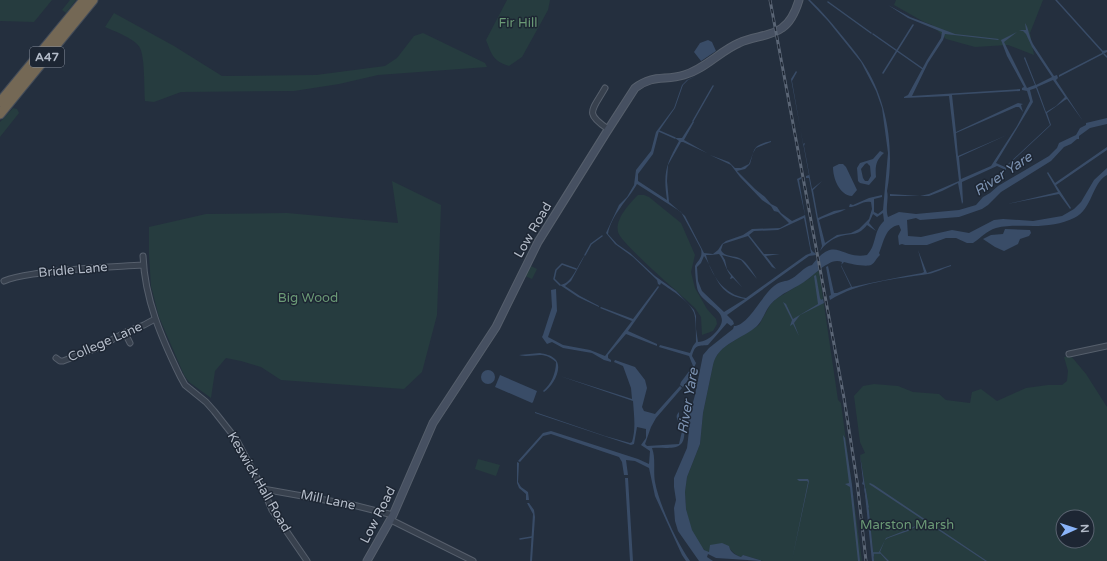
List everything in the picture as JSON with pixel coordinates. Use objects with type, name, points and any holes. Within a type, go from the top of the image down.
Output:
[{"type":"highway","name":"A47","points":[[0,102],[84,0]]},
{"type":"highway","name":"A47","points":[[0,114],[93,0]]},
{"type":"street","name":"Low Road","points":[[367,561],[392,517],[433,423],[496,327],[538,242],[635,88],[641,83],[652,79],[674,77],[691,73],[739,43],[781,30],[789,22],[799,0]]},
{"type":"street","points":[[605,88],[593,109],[592,114],[594,119],[608,129]]},
{"type":"street","name":"Keswick Hall Road","points":[[143,256],[146,290],[155,319],[184,384],[206,402],[236,440],[263,489],[272,510],[307,561]]},
{"type":"street","name":"Bridle Lane","points":[[4,281],[13,277],[51,272],[143,265]]},
{"type":"street","name":"College Lane","points":[[56,358],[63,361],[97,348],[126,332],[155,319]]},
{"type":"street","points":[[125,333],[130,343]]},
{"type":"street","points":[[1069,354],[1107,346]]},
{"type":"street","name":"Mill Lane","points":[[263,489],[353,505],[392,517],[472,561]]},
{"type":"green space","points":[[0,0],[52,0],[34,22],[0,21]]},
{"type":"green space","points":[[70,0],[76,0],[66,13],[62,10]]},
{"type":"green space","name":"Fir Hill","points":[[507,0],[550,0],[548,10],[522,57],[509,66],[496,60],[486,40]]},
{"type":"green space","points":[[896,0],[1043,0],[1030,33],[1034,55],[1008,45],[975,47],[946,39],[932,25],[894,5]]},
{"type":"green space","points":[[114,13],[174,46],[222,76],[316,75],[385,66],[397,58],[414,36],[423,33],[485,63],[487,67],[378,75],[339,84],[294,91],[181,92],[154,102],[145,101],[144,66],[140,48],[130,38],[105,27]]},
{"type":"green space","points":[[13,108],[17,109],[19,113],[0,137],[0,122]]},
{"type":"green space","name":"Big Wood","points":[[392,181],[441,205],[437,315],[422,372],[404,389],[281,380],[261,367],[226,358],[215,371],[211,398],[189,382],[184,375],[159,317],[151,286],[149,227],[206,214],[287,213],[398,223]]},
{"type":"green space","points":[[638,195],[649,197],[681,223],[695,255],[691,272],[695,288],[707,309],[716,319],[717,324],[713,331],[702,335],[701,317],[695,308],[641,258],[618,232],[621,217],[627,207]]},
{"type":"green space","points":[[531,266],[537,269],[532,279],[525,276]]},
{"type":"green space","points":[[819,271],[838,400],[841,403],[862,561],[763,561],[743,555],[741,557],[729,548],[707,552],[701,547],[691,530],[686,509],[685,492],[687,477],[700,444],[703,413],[714,360],[724,347],[759,325],[770,305],[776,299],[810,278],[815,272]]},
{"type":"green space","name":"Marston Marsh","points":[[1071,356],[1086,374],[1107,407],[1107,561],[874,561],[869,511],[860,455],[865,453],[860,442],[854,396],[863,386],[874,384],[898,386],[913,392],[939,394],[946,400],[970,403],[972,392],[981,389],[997,401],[1026,388],[1062,385],[1067,381],[1068,371],[1064,357]]},
{"type":"green space","points":[[478,459],[500,465],[496,476],[475,469]]},
{"type":"water","points":[[808,0],[810,0],[829,20],[863,63],[878,92],[887,125],[889,142],[890,158],[887,191],[888,217],[899,212],[916,214],[959,210],[976,205],[983,197],[998,186],[1049,156],[1057,148],[1059,143],[1076,135],[1080,128],[1086,125],[1086,123],[1107,118],[1107,124],[1090,128],[1079,136],[1079,139],[1064,147],[1051,161],[1001,192],[982,209],[959,217],[920,220],[916,218],[907,220],[908,236],[921,237],[952,230],[969,233],[994,220],[1003,219],[1033,221],[1062,216],[1074,209],[1081,202],[1094,180],[1107,168],[1107,175],[1098,184],[1089,203],[1080,214],[1074,218],[1059,223],[1044,226],[1014,226],[996,228],[989,231],[973,243],[967,243],[956,238],[946,238],[927,245],[899,245],[898,236],[901,230],[899,225],[894,226],[886,236],[879,253],[880,255],[871,265],[869,266],[844,262],[841,265],[842,262],[837,261],[822,267],[804,282],[774,301],[768,307],[761,321],[751,331],[725,346],[720,351],[713,365],[703,413],[700,444],[687,477],[685,492],[686,509],[692,530],[704,550],[709,552],[710,545],[722,543],[729,546],[732,552],[741,557],[743,555],[763,561],[716,558],[708,554],[707,557],[713,561],[699,561],[678,531],[675,521],[674,508],[676,500],[674,478],[687,448],[689,431],[688,420],[703,355],[709,348],[733,329],[734,326],[739,325],[750,316],[769,290],[780,282],[792,279],[812,265],[827,251],[838,250],[858,256],[867,255],[872,247],[878,229],[884,221],[883,213],[877,217],[873,214],[869,223],[876,231],[867,225],[858,233],[841,236],[832,240],[820,251],[822,246],[809,178],[806,178],[806,176],[809,175],[803,144],[805,143],[804,146],[812,189],[822,181],[813,190],[818,218],[834,211],[846,209],[819,220],[825,243],[837,235],[851,233],[859,229],[869,219],[872,209],[871,202],[865,202],[849,207],[850,204],[853,205],[869,198],[882,195],[882,197],[874,199],[874,212],[878,214],[883,210],[888,153],[882,108],[876,91],[861,62],[828,21]]},
{"type":"water","points":[[888,5],[910,17],[955,34],[999,39],[945,34],[943,40],[928,63],[912,96],[1020,89],[1020,91],[952,95],[956,132],[1018,103],[1023,104],[1021,105],[1023,112],[1019,107],[1016,107],[956,133],[958,156],[1007,135],[959,157],[961,179],[991,166],[1017,126],[1030,101],[1027,91],[1022,90],[1024,87],[1007,56],[1001,40],[1017,32],[1004,42],[1027,88],[1035,85],[1024,58],[1025,57],[1036,85],[1052,77],[1032,47],[1026,34],[1023,31],[1019,31],[1026,30],[1025,23],[1033,44],[1054,76],[1057,75],[1058,78],[1056,80],[1083,121],[1067,99],[1047,113],[1051,125],[1006,167],[1006,170],[997,166],[962,182],[962,204],[958,183],[929,196],[920,196],[929,194],[959,181],[949,96],[904,98],[908,95],[941,38],[942,32],[908,18]],"holes":[[[1053,80],[1065,97],[1056,106],[1046,112],[1037,87]],[[1036,88],[1050,125],[1005,167],[996,163],[1033,102],[1030,90]]]},
{"type":"water","points":[[708,40],[712,42],[716,51],[701,61],[694,52],[700,43]]},
{"type":"water","points":[[1107,50],[1107,52],[1059,77],[1059,75],[1102,53],[1102,51]]},
{"type":"water","points":[[710,63],[713,64],[708,66],[696,76]]},
{"type":"water","points":[[796,71],[797,72],[792,81],[800,129],[791,79]]},
{"type":"water","points":[[696,76],[688,80],[683,85],[675,108],[659,131],[653,154],[638,174],[638,181],[667,200],[665,183],[668,163],[679,141],[675,138],[682,138],[693,121],[694,122],[684,140],[707,153],[681,142],[668,165],[667,181],[669,202],[679,211],[637,184],[616,214],[608,234],[617,244],[630,253],[655,276],[676,291],[688,304],[680,296],[661,283],[660,285],[658,284],[657,280],[633,257],[615,244],[606,233],[619,205],[627,197],[634,185],[636,170],[651,151],[656,132],[674,108],[682,85],[687,80]]},
{"type":"water","points":[[771,141],[771,142],[756,148],[753,153],[755,148],[760,144]]},
{"type":"water","points":[[1107,147],[1107,150],[1056,185],[1071,208],[1070,209],[1059,194],[1007,204],[1058,192],[1047,173],[1048,172],[1055,183]]},
{"type":"water","points":[[880,151],[884,153],[879,158],[877,164],[876,177],[869,185],[860,183],[858,181],[857,168],[860,163],[873,159]],"holes":[[[867,163],[870,166],[871,176],[868,181],[865,181],[861,169]]]},
{"type":"water","points":[[753,154],[750,164],[745,169],[737,171],[771,204],[777,207],[781,213],[792,221],[805,215],[797,179],[801,177],[799,180],[811,249],[816,255],[809,256],[727,315],[734,324],[731,326],[727,323],[708,345],[695,348],[692,356],[696,363],[691,376],[683,387],[680,385],[681,382],[693,366],[689,356],[659,347],[660,345],[690,353],[696,342],[694,313],[692,308],[696,316],[698,342],[705,341],[720,327],[722,320],[721,315],[702,297],[698,291],[695,266],[701,257],[701,249],[682,213],[704,253],[713,254],[722,244],[726,241],[743,235],[752,229],[780,228],[789,223],[778,212],[774,211],[771,206],[762,200],[740,177],[731,165],[710,155],[729,162],[735,168],[741,168],[749,164]],"holes":[[[804,218],[811,253],[806,255],[746,298],[731,293],[715,277],[723,289],[736,297],[745,299],[724,312],[702,291],[698,281],[697,267],[701,263],[704,256],[709,265],[706,255],[719,254],[723,259],[727,271],[731,276],[730,279],[733,278],[742,287],[727,269],[722,255],[741,260],[757,279],[743,260],[725,254],[721,250],[723,244],[748,236],[772,267],[776,269],[766,256],[780,254],[764,254],[749,235],[754,231],[778,230]]]},
{"type":"water","points":[[843,164],[846,167],[857,190],[852,196],[844,193],[836,181],[833,167]]},
{"type":"water","points":[[890,194],[920,196],[890,196]]},
{"type":"water","points":[[1005,229],[1030,230],[1031,233],[1029,236],[1020,239],[1018,244],[1004,251],[983,239],[991,235],[1003,234]]},
{"type":"water","points":[[918,250],[927,273],[951,266],[931,273],[865,285],[830,300],[829,296],[831,295],[826,267],[828,266],[834,293],[851,287],[841,265],[852,287],[924,272]]},
{"type":"water","points":[[585,255],[571,281],[565,286],[599,307],[578,297],[560,285],[568,281]]},
{"type":"water","points":[[816,275],[820,298],[821,300],[823,299],[824,303],[800,315],[794,323],[799,336],[793,324],[790,326],[792,320],[783,302],[786,304],[793,319],[818,304],[814,276]]},
{"type":"water","points":[[658,286],[659,287],[628,331],[657,344],[657,346],[626,334],[608,355],[611,362],[592,353],[563,348],[552,342],[547,344],[542,337],[552,307],[551,290],[556,289],[557,311],[548,337],[563,345],[590,350],[605,356],[632,321],[600,308],[601,307],[633,319]]},
{"type":"water","points":[[540,353],[555,359],[558,367],[556,377],[544,392],[543,391],[548,385],[555,371],[556,362],[551,358],[542,355],[519,355]]},
{"type":"water","points":[[615,360],[635,367],[645,380],[647,388],[642,407],[644,411],[655,414],[680,386],[682,388],[656,418],[645,444],[647,446],[679,444],[683,427],[677,418],[677,414],[679,412],[679,420],[684,426],[683,441],[680,445],[672,448],[652,448],[654,456],[655,482],[660,501],[674,534],[690,561],[686,561],[682,555],[655,496],[649,468],[635,461],[626,460],[628,475],[624,475],[622,462],[619,457],[551,434],[543,436],[520,462],[518,461],[543,433],[551,431],[638,459],[649,464],[650,451],[641,445],[646,438],[646,429],[637,427],[634,444],[631,445],[535,413],[605,436],[630,443],[632,442],[634,427],[633,401],[560,376],[632,399],[631,388],[623,366],[614,362]]},
{"type":"water","points":[[485,370],[491,370],[495,374],[495,380],[491,384],[485,384],[481,380],[481,374]]},
{"type":"water","points":[[500,375],[537,391],[533,402],[532,403],[495,387]]},
{"type":"water","points":[[843,435],[845,438],[852,485],[860,561],[858,561],[850,487],[845,484],[849,483]]},
{"type":"water","points":[[860,455],[869,511],[874,561],[872,561],[864,485],[862,484],[863,481]]},
{"type":"water","points":[[517,462],[519,463],[518,482],[521,487],[528,492],[529,500],[526,500],[526,494],[519,488],[517,483]]},
{"type":"water","points":[[625,478],[628,478],[633,561],[630,561]]},
{"type":"water","points":[[797,479],[808,479],[809,481],[792,560],[808,482],[799,481]]},
{"type":"water","points":[[869,484],[874,485],[987,561]]},
{"type":"water","points":[[527,503],[529,503],[534,510],[535,517],[532,561],[530,561],[533,514]]},
{"type":"water","points":[[919,524],[908,531],[885,540],[886,538]]},
{"type":"water","points":[[885,540],[880,552],[889,561],[887,561],[879,552]]},
{"type":"waterway","points":[[1056,0],[1102,51]]},
{"type":"waterway","points":[[828,2],[871,33]]},
{"type":"waterway","points":[[883,73],[913,25]]},
{"type":"waterway","points":[[873,34],[923,69]]},
{"type":"waterway","points":[[1104,54],[1107,57]]},
{"type":"waterway","points":[[693,121],[713,86]]},
{"type":"waterway","points":[[659,131],[675,138]]},
{"type":"waterway","points":[[585,255],[591,244],[602,236]]},
{"type":"waterway","points":[[560,285],[554,279],[556,270],[562,264],[576,269]]},
{"type":"waterway","points":[[865,489],[868,507]]},
{"type":"waterway","points":[[520,539],[532,537]]},
{"type":"waterway","points":[[873,556],[873,553],[880,553]]},
{"type":"railway","points":[[770,0],[844,398],[857,481],[866,561]]},
{"type":"water label","name":"River Yare","points":[[1003,174]]},
{"type":"water label","name":"River Yare","points":[[688,401]]}]
